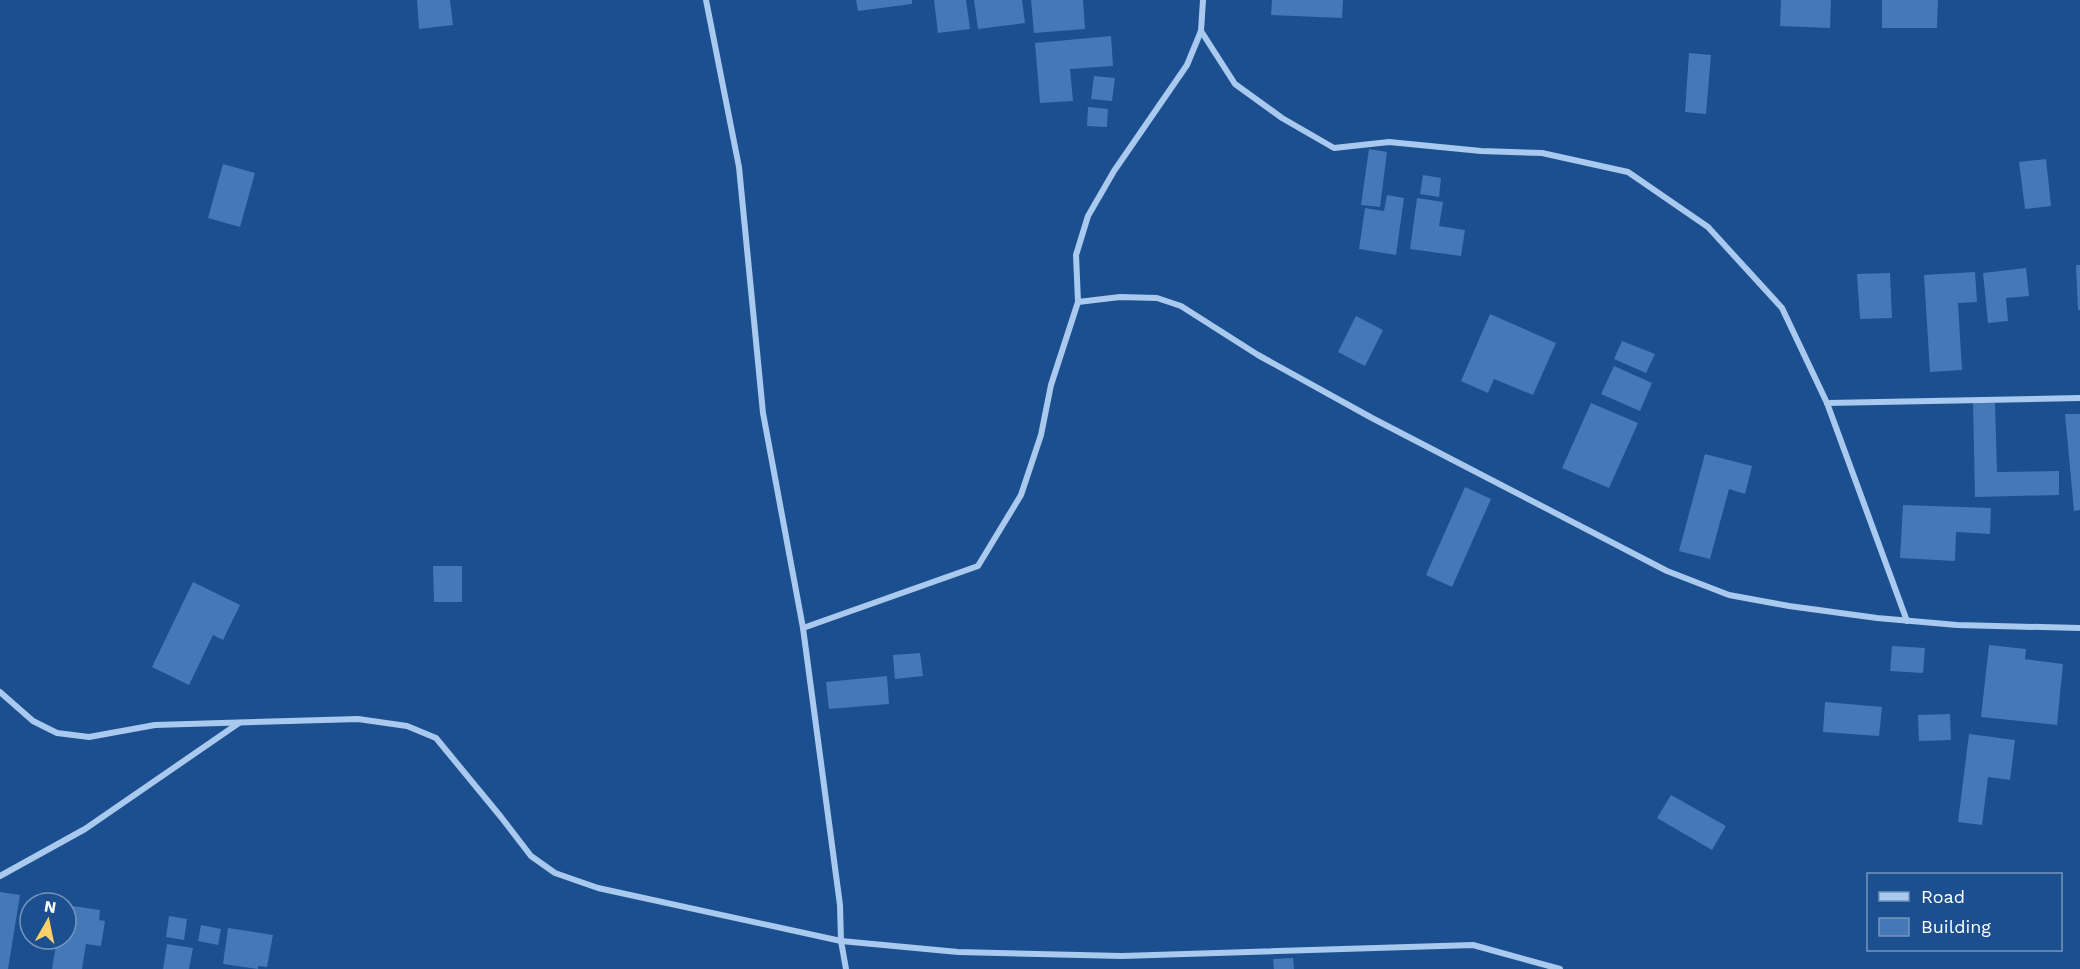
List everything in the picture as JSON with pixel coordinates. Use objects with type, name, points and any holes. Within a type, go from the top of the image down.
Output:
[{"type":"street","points":[[706,0],[740,166],[764,413],[802,628],[840,905],[841,941],[846,969]]},
{"type":"street","points":[[802,628],[978,566],[1021,495],[1041,435],[1051,386],[1078,302],[1076,255],[1088,216],[1114,171],[1187,65],[1201,31],[1203,0]]},
{"type":"street","points":[[1201,31],[1235,84],[1282,118],[1334,148],[1389,142],[1481,151],[1542,153],[1628,171],[1708,227],[1782,308],[1827,403],[1907,621]]},
{"type":"street","points":[[1078,302],[1120,297],[1157,298],[1181,306],[1258,355],[1372,418],[1667,571],[1729,595],[1789,606],[1907,621],[1958,625],[2080,628]]},
{"type":"street","points":[[1827,403],[2080,398]]},
{"type":"street","points":[[0,692],[33,722],[57,733],[89,737],[155,725],[358,719],[407,726],[436,738],[531,856],[555,873],[598,888],[841,941],[958,952],[1122,956],[1473,945],[1560,969]]},
{"type":"street","points":[[0,876],[85,829],[240,723]]},
{"type":"building","points":[[417,0],[450,0],[453,25],[419,29]]},
{"type":"building","points":[[856,0],[912,0],[912,4],[858,11]]},
{"type":"building","points":[[934,0],[966,0],[970,29],[938,33]]},
{"type":"building","points":[[974,0],[1022,0],[1025,23],[978,29]]},
{"type":"building","points":[[1031,0],[1083,0],[1085,29],[1034,33]]},
{"type":"building","points":[[1272,0],[1343,0],[1342,18],[1271,15]]},
{"type":"building","points":[[1781,0],[1831,0],[1830,28],[1780,26]]},
{"type":"building","points":[[1882,0],[1938,0],[1937,28],[1882,28]]},
{"type":"building","points":[[1111,36],[1113,66],[1070,69],[1073,101],[1040,103],[1035,43]]},
{"type":"building","points":[[1689,53],[1711,55],[1706,114],[1685,112]]},
{"type":"building","points":[[1094,76],[1115,78],[1112,101],[1091,99]]},
{"type":"building","points":[[1088,107],[1108,109],[1107,127],[1087,126]]},
{"type":"building","points":[[1369,149],[1387,152],[1380,207],[1361,205]]},
{"type":"building","points":[[2046,159],[2051,206],[2025,209],[2019,162]]},
{"type":"building","points":[[223,164],[255,173],[240,227],[208,218]]},
{"type":"building","points":[[1423,175],[1441,178],[1439,197],[1420,194]]},
{"type":"building","points":[[1387,195],[1404,198],[1396,255],[1359,249],[1365,208],[1384,211]]},
{"type":"building","points":[[1417,198],[1443,202],[1439,226],[1465,230],[1461,256],[1410,249]]},
{"type":"building","points":[[2076,265],[2080,265],[2080,310],[2078,310]]},
{"type":"building","points":[[2026,268],[2029,296],[2006,298],[2008,321],[1988,323],[1983,273]]},
{"type":"building","points":[[1975,272],[1977,302],[1958,303],[1962,370],[1930,372],[1924,275]]},
{"type":"building","points":[[1890,273],[1892,318],[1860,319],[1857,274]]},
{"type":"building","points":[[1490,314],[1556,343],[1533,395],[1494,379],[1488,393],[1461,381]]},
{"type":"building","points":[[1356,316],[1383,330],[1365,366],[1338,352]]},
{"type":"building","points":[[1622,341],[1655,354],[1646,373],[1614,359]]},
{"type":"building","points":[[1614,366],[1652,383],[1640,411],[1601,394]]},
{"type":"building","points":[[1591,403],[1638,423],[1609,488],[1562,468]]},
{"type":"building","points":[[1973,403],[1995,403],[1997,472],[2059,471],[2059,495],[1975,497]]},
{"type":"building","points":[[2065,414],[2080,414],[2080,510],[2074,511]]},
{"type":"building","points":[[1705,454],[1752,466],[1745,494],[1729,489],[1710,559],[1679,551]]},
{"type":"building","points":[[1465,487],[1491,499],[1452,587],[1426,575]]},
{"type":"building","points":[[1903,505],[1991,508],[1990,534],[1956,532],[1955,561],[1900,558]]},
{"type":"building","points":[[433,566],[462,566],[462,602],[434,602]]},
{"type":"building","points":[[193,582],[240,605],[223,640],[213,635],[189,685],[152,667]]},
{"type":"building","points":[[1989,645],[2026,649],[2025,659],[2063,664],[2057,725],[1981,717]]},
{"type":"building","points":[[1892,646],[1925,648],[1923,673],[1890,671]]},
{"type":"building","points":[[920,653],[923,676],[895,679],[893,655]]},
{"type":"building","points":[[887,676],[889,704],[829,709],[826,682]]},
{"type":"building","points":[[1825,702],[1882,707],[1879,736],[1823,732]]},
{"type":"building","points":[[1950,714],[1951,740],[1919,741],[1918,715]]},
{"type":"building","points":[[1969,734],[2015,740],[2010,780],[1988,777],[1982,825],[1958,822]]},
{"type":"building","points":[[1671,795],[1726,826],[1712,850],[1657,818]]},
{"type":"building","points":[[0,892],[18,895],[18,907],[8,969],[0,969]]},
{"type":"building","points":[[78,907],[100,910],[99,920],[105,921],[101,946],[86,944],[82,969],[52,969],[55,951],[78,951]]},
{"type":"building","points":[[169,916],[187,919],[184,940],[166,937]]},
{"type":"building","points":[[201,925],[221,929],[218,945],[198,941]]},
{"type":"building","points":[[228,928],[273,935],[267,967],[258,966],[258,969],[223,964]]},
{"type":"building","points":[[167,944],[193,948],[189,969],[163,969]]},
{"type":"building","points":[[1293,958],[1294,969],[1274,969],[1273,959]]}]
